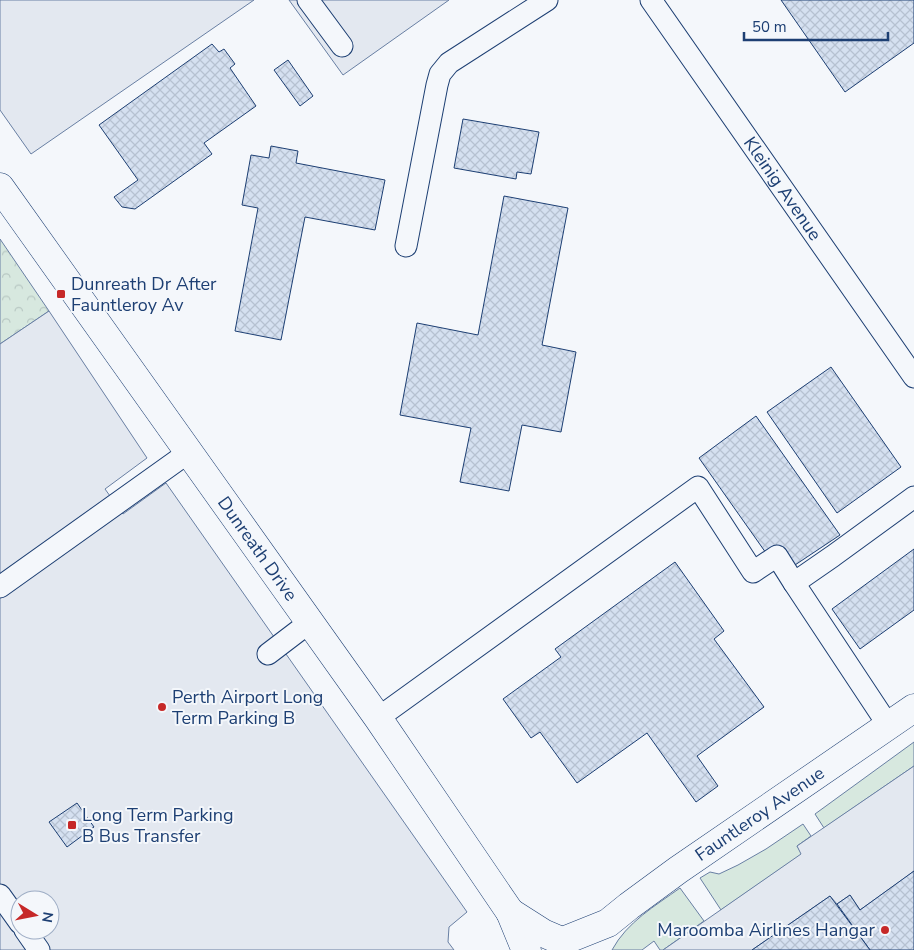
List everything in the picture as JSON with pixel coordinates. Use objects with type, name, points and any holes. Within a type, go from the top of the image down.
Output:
[{"type":"main road","name":"Dunreath Drive","points":[[0,187],[378,718],[510,912],[527,950]]},
{"type":"main road","name":"Fauntleroy Avenue","points":[[562,945],[608,923],[678,870],[914,708]]},
{"type":"main road","name":"Dunreath Drive","points":[[510,912],[562,945]]},
{"type":"main road","name":"Fauntleroy Avenue","points":[[592,950],[608,923]]},
{"type":"street","points":[[308,0],[342,46]]},
{"type":"street","points":[[406,246],[440,74],[449,63],[547,0]]},
{"type":"street","name":"Kleinig Avenue","points":[[650,0],[914,377]]},
{"type":"street","points":[[0,570],[185,447]]},
{"type":"street","points":[[0,587],[185,447]]},
{"type":"street","points":[[378,718],[698,487],[753,572],[777,556],[888,725]]},
{"type":"street","points":[[794,583],[914,497]]},
{"type":"street","points":[[268,654],[310,622]]},
{"type":"street","points":[[0,895],[10,909]]},
{"type":"green space","points":[[0,239],[49,311],[0,344]]},
{"type":"green space","points":[[914,742],[914,766],[824,828],[815,814]]},
{"type":"green space","points":[[803,824],[811,836],[797,846],[802,854],[721,910],[700,878],[710,872],[719,874],[738,865]]},
{"type":"green space","points":[[680,888],[704,921],[663,950],[660,950],[654,941],[642,950],[612,950],[625,931],[651,908]]},
{"type":"shaded area","points":[[0,0],[254,0],[31,154],[0,110]]},
{"type":"shaded area","points":[[289,0],[449,0],[343,75]]},
{"type":"shaded area","name":"Perth Airport Long Term Parking B","points":[[49,311],[147,458],[105,489],[123,514],[166,483],[467,912],[449,927],[448,942],[454,950],[0,950],[0,344]]},
{"type":"shaded area","points":[[914,766],[914,871],[906,877],[860,910],[850,895],[837,904],[830,896],[752,950],[663,950],[801,854],[797,846]]},
{"type":"building","points":[[781,0],[914,0],[914,43],[845,92]]},
{"type":"building","points":[[212,44],[219,52],[224,49],[235,64],[230,68],[256,106],[204,143],[212,154],[135,209],[122,207],[114,197],[138,180],[99,125]]},
{"type":"building","points":[[288,60],[313,96],[300,106],[274,70]]},
{"type":"building","points":[[463,119],[539,132],[531,174],[517,172],[516,179],[454,168]]},
{"type":"building","points":[[271,146],[298,151],[296,163],[385,180],[375,230],[305,217],[281,340],[235,331],[258,208],[242,205],[251,155],[269,158]]},
{"type":"building","points":[[504,196],[568,208],[542,345],[576,352],[561,432],[522,425],[509,491],[460,482],[471,428],[400,415],[417,323],[478,335]]},
{"type":"building","points":[[831,367],[901,467],[837,513],[767,412]]},
{"type":"building","points":[[756,416],[840,535],[792,567],[777,545],[766,553],[699,458]]},
{"type":"building","points":[[914,549],[914,610],[860,649],[832,609]]},
{"type":"building","points":[[675,562],[724,631],[714,639],[764,707],[697,756],[718,786],[696,802],[647,733],[577,783],[540,732],[531,738],[503,699],[561,657],[555,649]]},
{"type":"building","name":"Long Term Parking B Bus Transfer","points":[[77,803],[94,827],[67,847],[49,822]]},
{"type":"building","name":"Maroomba Airlines Hangar","points":[[914,871],[914,950],[870,950],[837,904],[850,895],[860,910]]},
{"type":"building","points":[[830,896],[870,950],[752,950]]},
{"type":"place","name":"Dunreath Dr After Fauntleroy Av","points":[[61,294]]},
{"type":"place","name":"Perth Airport Long Term Parking B","points":[[162,707]]},
{"type":"place","name":"Long Term Parking B Bus Transfer","points":[[72,825]]},
{"type":"place","name":"Maroomba Airlines Hangar","points":[[885,930]]}]
